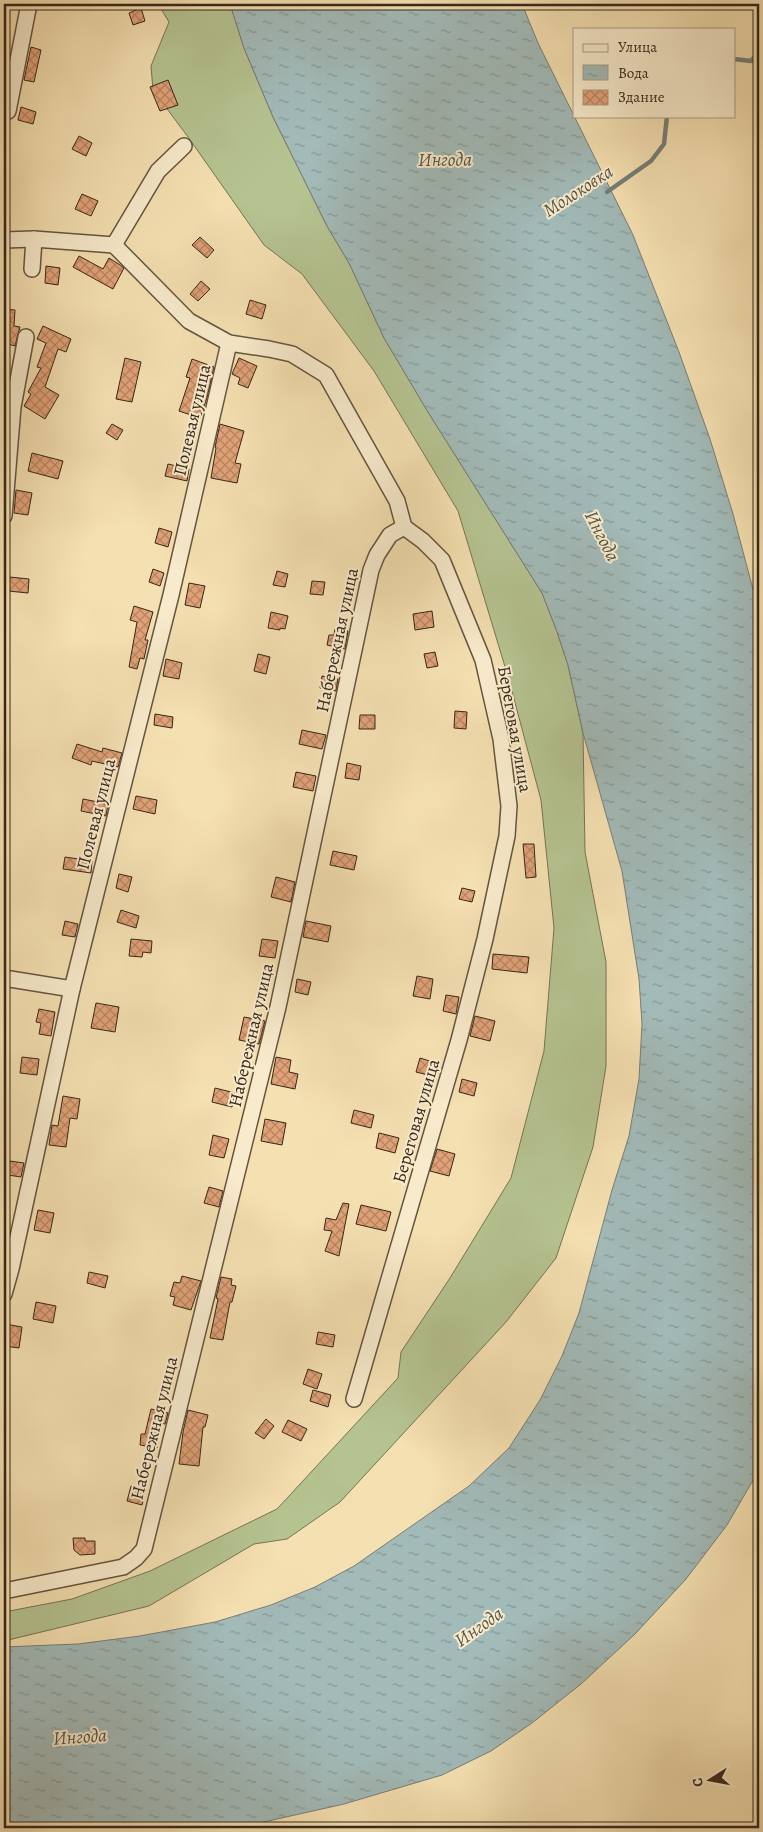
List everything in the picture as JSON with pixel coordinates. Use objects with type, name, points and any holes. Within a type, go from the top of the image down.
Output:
[{"type":"street","points":[[8,111],[29,4]]},
{"type":"street","points":[[114,245],[158,172],[184,146]]},
{"type":"street","points":[[32,269],[34,239]]},
{"type":"street","points":[[4,240],[34,239],[114,245],[189,321],[229,343],[292,354],[326,375],[397,501],[404,527]]},
{"type":"street","points":[[4,516],[13,407],[26,337]]},
{"type":"street","name":"Полевая улица","points":[[4,1294],[72,989],[170,595],[229,343]]},
{"type":"street","name":"Береговая улица","points":[[354,1400],[459,1040],[485,939],[507,836],[509,806],[501,739],[483,660],[442,560],[424,541],[404,527]]},
{"type":"street","name":"Набережная улица","points":[[4,1591],[122,1567],[136,1558],[144,1548],[278,1007],[371,570],[377,554],[390,535],[404,527]]},
{"type":"street","points":[[4,978],[72,989]]},
{"type":"green space","points":[[158,4],[230,4],[244,48],[273,117],[327,226],[349,263],[384,338],[428,412],[542,593],[568,665],[583,733],[585,852],[606,962],[606,1066],[593,1147],[556,1258],[506,1322],[340,1502],[287,1539],[254,1544],[149,1606],[4,1641],[4,1612],[72,1599],[150,1571],[277,1509],[398,1378],[401,1352],[450,1278],[511,1178],[544,1051],[554,928],[541,800],[509,680],[458,511],[374,371],[302,274],[264,245],[153,90],[151,66],[169,22]]},
{"type":"water","name":"Ингода","points":[[230,4],[522,4],[538,43],[573,114],[573,118],[575,118],[633,235],[679,352],[710,439],[733,514],[759,612],[759,1470],[727,1525],[686,1579],[635,1634],[581,1684],[532,1723],[491,1751],[442,1775],[344,1804],[237,1828],[4,1828],[4,1647],[78,1644],[140,1636],[215,1622],[271,1605],[315,1587],[354,1566],[469,1486],[509,1448],[540,1400],[562,1356],[579,1313],[612,1190],[629,1136],[639,1079],[642,1024],[639,979],[622,871],[583,733],[568,665],[556,629],[542,593],[428,412],[384,338],[349,263],[327,226],[273,117],[244,48]]},
{"type":"building","points":[[141,8],[145,21],[133,25],[129,13]]},
{"type":"building","points":[[31,47],[41,50],[34,82],[24,80]]},
{"type":"building","points":[[168,80],[178,105],[160,111],[150,87]]},
{"type":"building","points":[[21,107],[36,112],[33,124],[18,120]]},
{"type":"building","points":[[79,136],[92,143],[86,156],[72,149]]},
{"type":"building","points":[[82,194],[98,201],[91,216],[75,209]]},
{"type":"building","points":[[200,237],[214,250],[207,258],[192,245]]},
{"type":"building","points":[[79,256],[103,269],[109,258],[124,268],[113,289],[73,267]]},
{"type":"building","points":[[46,266],[60,268],[58,285],[45,283]]},
{"type":"building","points":[[201,281],[210,289],[198,301],[190,294]]},
{"type":"building","points":[[250,300],[266,305],[262,319],[246,314]]},
{"type":"building","points":[[4,309],[15,310],[14,326],[20,327],[15,346],[4,343]]},
{"type":"building","points":[[43,326],[71,339],[66,352],[58,349],[45,387],[59,395],[45,419],[24,406],[31,394],[28,392],[41,368],[37,367],[46,343],[37,339]]},
{"type":"building","points":[[125,358],[141,362],[132,402],[116,399]]},
{"type":"building","points":[[239,358],[257,366],[248,388],[238,384],[240,378],[232,374]]},
{"type":"building","points":[[192,359],[214,367],[200,418],[179,411],[190,378],[186,377]]},
{"type":"building","points":[[112,424],[123,430],[117,440],[106,433]]},
{"type":"building","points":[[220,424],[244,431],[235,463],[241,464],[237,483],[211,478]]},
{"type":"building","points":[[32,453],[63,461],[58,479],[28,471]]},
{"type":"building","points":[[168,464],[189,469],[187,481],[165,476]]},
{"type":"building","points":[[16,490],[32,493],[28,515],[14,513]]},
{"type":"building","points":[[159,528],[172,532],[168,547],[155,543]]},
{"type":"building","points":[[153,569],[164,573],[160,586],[149,582]]},
{"type":"building","points":[[277,571],[288,574],[285,587],[273,585]]},
{"type":"building","points":[[9,577],[29,579],[28,593],[8,591]]},
{"type":"building","points":[[312,581],[325,582],[323,595],[310,594]]},
{"type":"building","points":[[189,583],[205,586],[200,608],[185,605]]},
{"type":"building","points":[[134,606],[153,612],[145,640],[148,640],[144,659],[140,658],[137,669],[129,667],[137,622],[130,620]]},
{"type":"building","points":[[432,611],[434,627],[415,630],[413,614]]},
{"type":"building","points":[[271,612],[288,616],[285,629],[268,628]]},
{"type":"building","points":[[335,629],[348,631],[345,649],[327,645],[329,635],[334,635]]},
{"type":"building","points":[[435,652],[438,666],[427,668],[424,654]]},
{"type":"building","points":[[258,654],[270,657],[266,674],[254,671]]},
{"type":"building","points":[[166,659],[182,663],[179,679],[163,676]]},
{"type":"building","points":[[322,676],[338,679],[336,691],[320,688]]},
{"type":"building","points":[[455,711],[467,712],[466,729],[454,728]]},
{"type":"building","points":[[155,714],[173,717],[172,728],[154,725]]},
{"type":"building","points":[[360,715],[375,715],[375,729],[359,729]]},
{"type":"building","points":[[302,730],[326,735],[322,749],[299,744]]},
{"type":"building","points":[[77,744],[102,752],[103,748],[122,753],[118,767],[92,761],[91,765],[72,758]]},
{"type":"building","points":[[347,763],[361,766],[359,780],[345,778]]},
{"type":"building","points":[[296,772],[316,776],[313,791],[293,787]]},
{"type":"building","points":[[136,796],[157,800],[155,814],[133,809]]},
{"type":"building","points":[[83,799],[108,804],[106,816],[81,811]]},
{"type":"building","points":[[523,844],[534,844],[536,877],[526,878]]},
{"type":"building","points":[[333,851],[357,856],[354,870],[330,865]]},
{"type":"building","points":[[65,857],[92,861],[91,873],[63,869]]},
{"type":"building","points":[[119,874],[132,877],[128,892],[116,888]]},
{"type":"building","points":[[276,877],[295,882],[291,902],[271,897]]},
{"type":"building","points":[[462,888],[475,891],[472,902],[459,899]]},
{"type":"building","points":[[121,910],[139,916],[136,928],[117,922]]},
{"type":"building","points":[[65,921],[78,924],[75,937],[62,935]]},
{"type":"building","points":[[306,921],[331,926],[328,942],[303,937]]},
{"type":"building","points":[[131,939],[152,941],[151,953],[143,952],[142,957],[129,956]]},
{"type":"building","points":[[262,939],[278,941],[275,958],[259,956]]},
{"type":"building","points":[[493,954],[529,957],[527,973],[492,969]]},
{"type":"building","points":[[417,976],[433,979],[430,999],[413,996]]},
{"type":"building","points":[[297,979],[311,982],[308,995],[295,992]]},
{"type":"building","points":[[446,995],[459,997],[456,1014],[443,1011]]},
{"type":"building","points":[[96,1003],[119,1007],[115,1032],[91,1028]]},
{"type":"building","points":[[39,1009],[55,1012],[51,1036],[39,1034],[41,1023],[36,1022]]},
{"type":"building","points":[[475,1016],[495,1021],[490,1041],[470,1036]]},
{"type":"building","points":[[244,1017],[265,1021],[259,1044],[239,1040]]},
{"type":"building","points":[[22,1057],[39,1059],[37,1075],[20,1073]]},
{"type":"building","points":[[276,1057],[291,1060],[289,1072],[298,1074],[295,1089],[271,1084]]},
{"type":"building","points":[[420,1058],[436,1063],[432,1076],[416,1072]]},
{"type":"building","points":[[462,1079],[477,1083],[474,1096],[459,1092]]},
{"type":"building","points":[[215,1088],[235,1093],[232,1107],[212,1102]]},
{"type":"building","points":[[63,1096],[80,1099],[77,1119],[70,1118],[66,1147],[49,1145],[52,1125],[58,1126]]},
{"type":"building","points":[[354,1110],[374,1115],[371,1128],[351,1123]]},
{"type":"building","points":[[265,1119],[286,1123],[282,1145],[261,1141]]},
{"type":"building","points":[[379,1133],[399,1138],[395,1153],[376,1148]]},
{"type":"building","points":[[213,1135],[229,1139],[224,1158],[209,1155]]},
{"type":"building","points":[[437,1149],[455,1154],[449,1176],[430,1171]]},
{"type":"building","points":[[10,1161],[24,1163],[21,1177],[8,1175]]},
{"type":"building","points":[[209,1187],[223,1191],[219,1207],[204,1203]]},
{"type":"building","points":[[343,1203],[349,1204],[339,1256],[325,1251],[332,1231],[324,1230],[326,1218],[336,1220]]},
{"type":"building","points":[[361,1205],[391,1212],[386,1231],[356,1224]]},
{"type":"building","points":[[38,1210],[54,1213],[50,1233],[34,1230]]},
{"type":"building","points":[[89,1272],[108,1276],[105,1288],[87,1283]]},
{"type":"building","points":[[182,1276],[201,1281],[191,1310],[173,1305],[175,1297],[170,1296],[174,1282],[180,1283]]},
{"type":"building","points":[[221,1277],[232,1279],[231,1285],[236,1286],[232,1302],[230,1302],[223,1340],[210,1338]]},
{"type":"building","points":[[36,1302],[56,1306],[53,1323],[33,1319]]},
{"type":"building","points":[[5,1324],[22,1327],[19,1348],[4,1346]]},
{"type":"building","points":[[318,1332],[335,1335],[333,1347],[316,1344]]},
{"type":"building","points":[[308,1369],[322,1374],[317,1389],[303,1384]]},
{"type":"building","points":[[313,1390],[331,1395],[328,1407],[310,1401]]},
{"type":"building","points":[[151,1409],[168,1413],[165,1424],[160,1423],[157,1448],[140,1445],[141,1434],[145,1434]]},
{"type":"building","points":[[188,1410],[208,1415],[205,1427],[203,1427],[199,1466],[179,1464]]},
{"type":"building","points":[[266,1419],[274,1426],[264,1439],[255,1433]]},
{"type":"building","points":[[288,1420],[307,1429],[301,1441],[282,1432]]},
{"type":"building","points":[[131,1486],[146,1489],[142,1505],[127,1501]]},
{"type":"building","points":[[73,1538],[85,1538],[85,1541],[95,1541],[95,1554],[80,1555],[74,1550]]},
{"type":"waterway","name":"Молоковка","points":[[736,59],[751,61],[759,52]]},
{"type":"waterway","name":"Молоковка","points":[[607,192],[651,161],[664,144],[667,118]]}]
